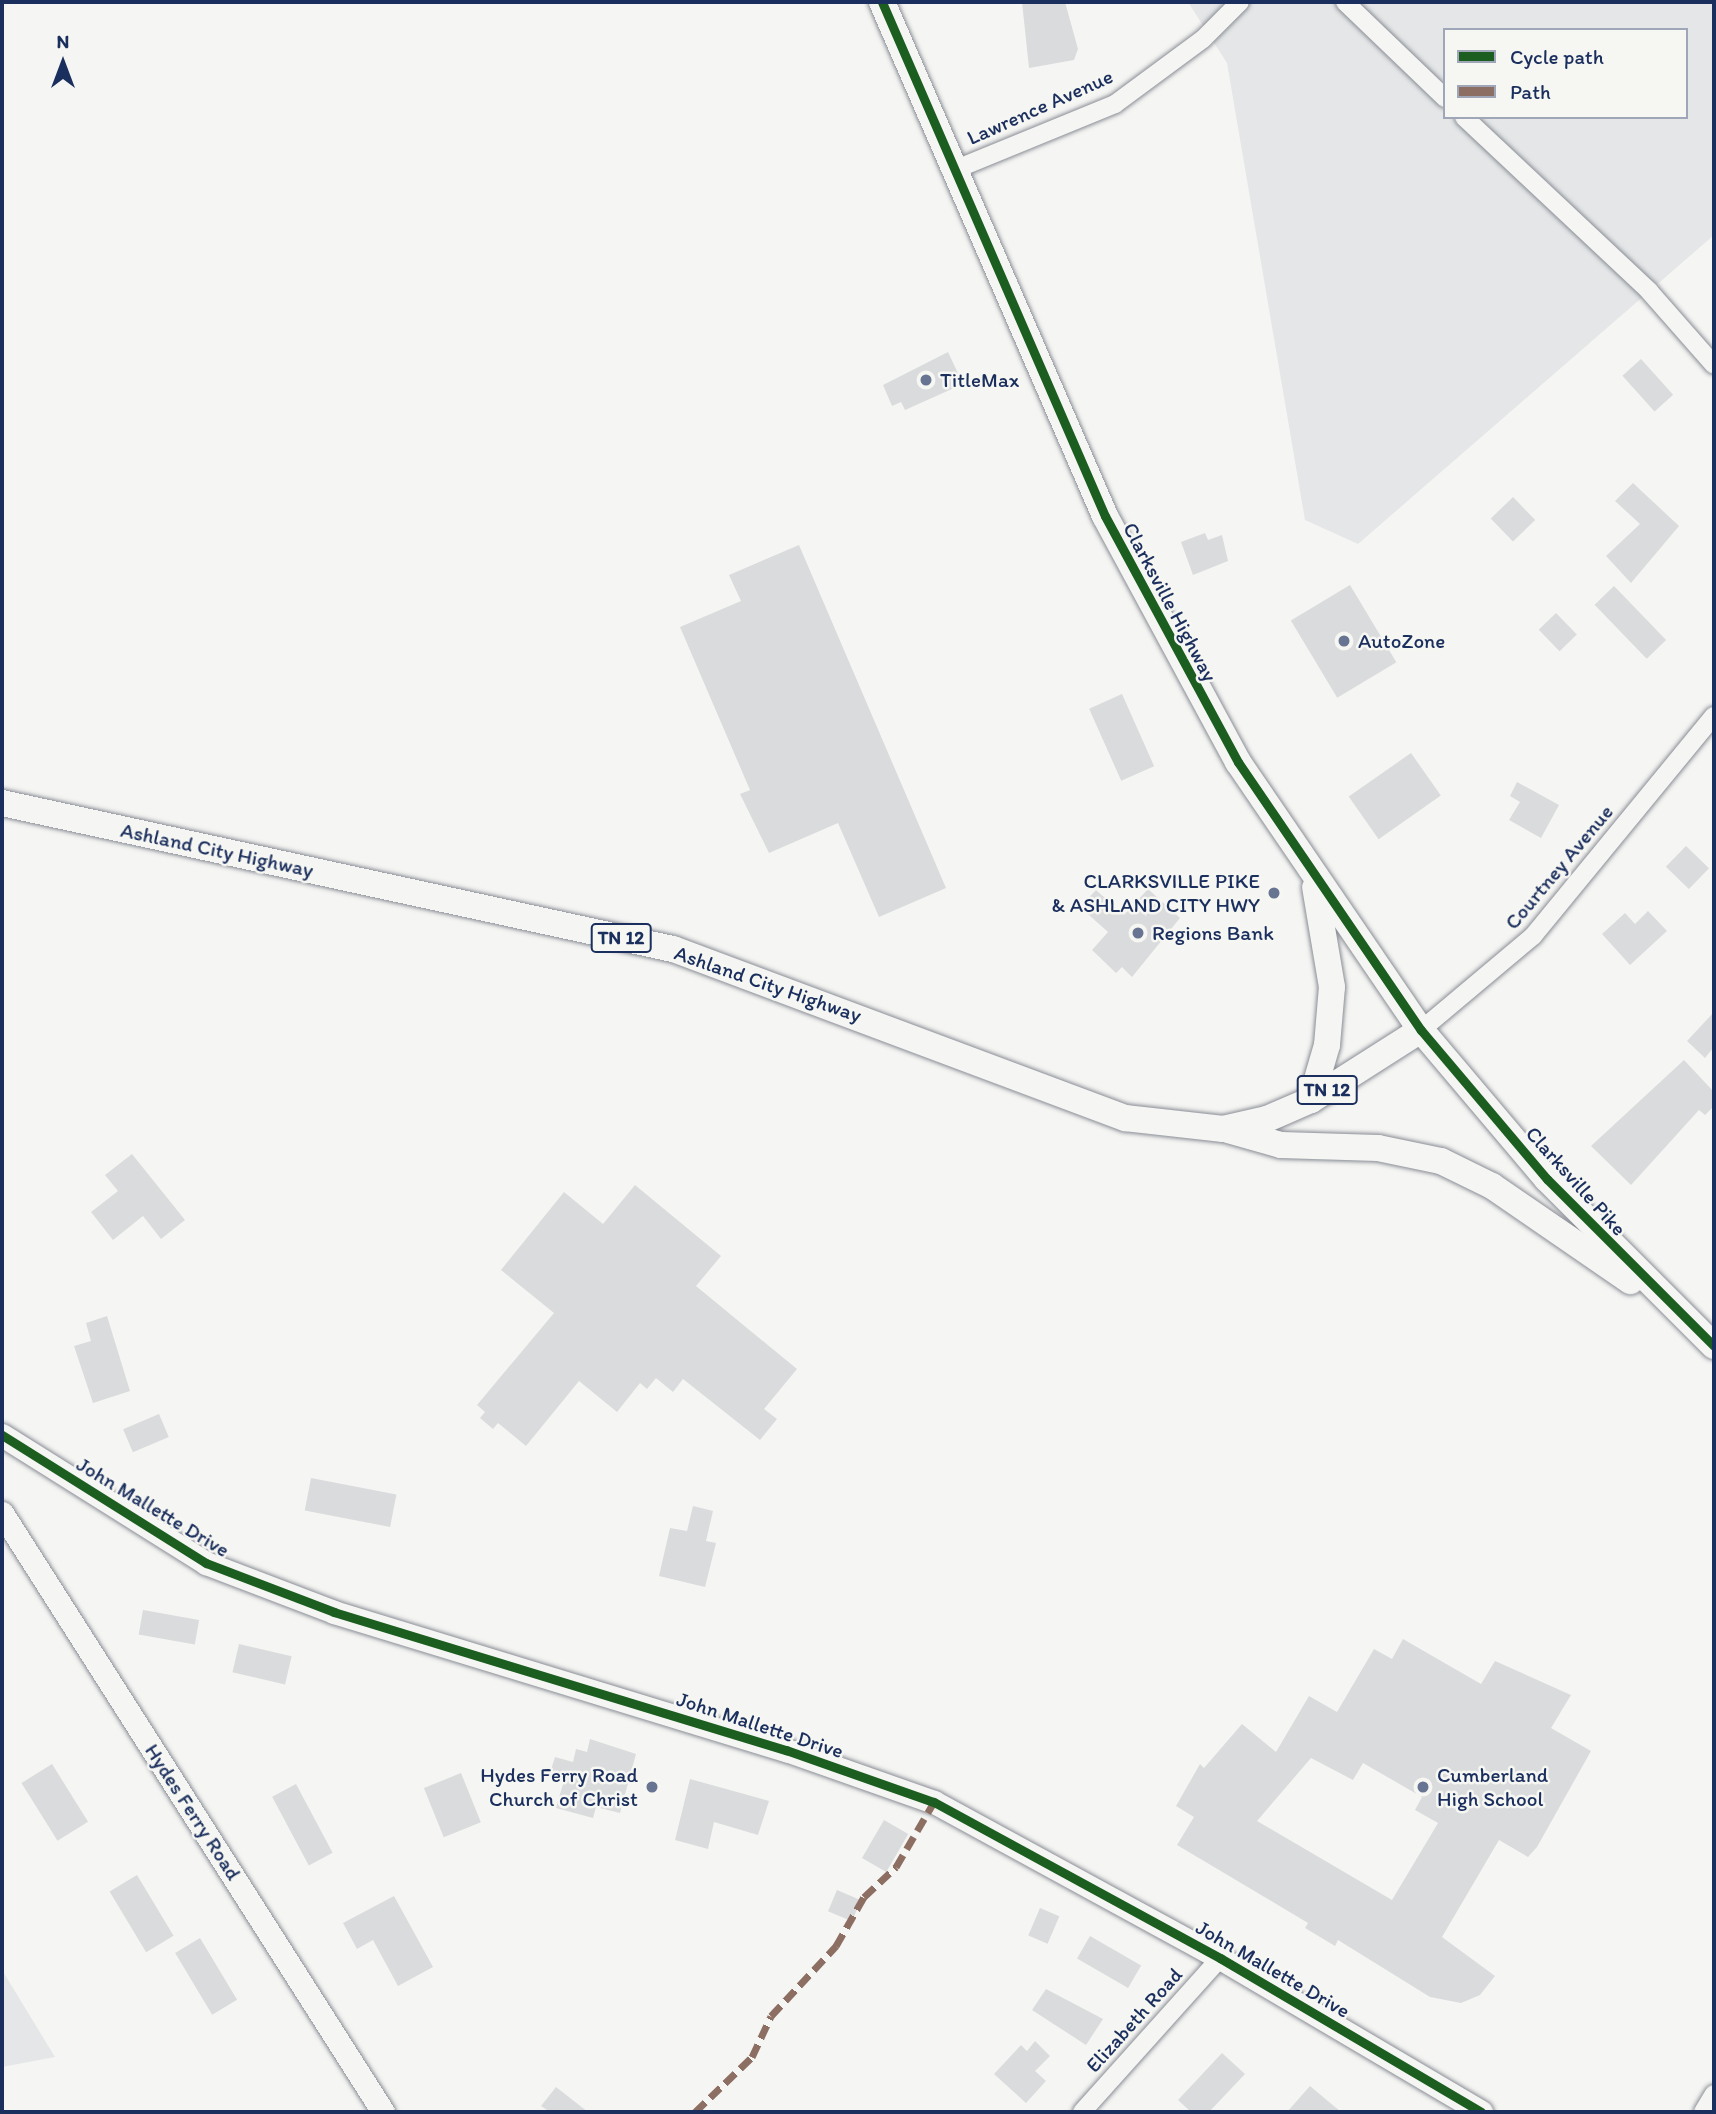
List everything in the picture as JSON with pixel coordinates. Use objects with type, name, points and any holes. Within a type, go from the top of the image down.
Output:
[{"type":"main road","name":"Clarksville Highway","points":[[882,2],[954,170],[1144,594],[1238,762],[1313,879],[1421,1030]]},
{"type":"main road","name":"Ashland City Highway","points":[[2,803],[673,949],[1125,1118],[1223,1129],[1311,1101],[1421,1030]]},
{"type":"main road","points":[[1311,1101],[1327,1045],[1332,987],[1313,879]]},
{"type":"main road","name":"Clarksville Pike","points":[[1421,1030],[1547,1179],[1714,1346]]},
{"type":"main road","points":[[1223,1129],[1281,1145],[1378,1148],[1441,1161],[1492,1186],[1680,1314]]},
{"type":"street","name":"Lawrence Avenue","points":[[954,170],[1115,104],[1203,39],[1240,2]]},
{"type":"street","points":[[1345,2],[1443,96]]},
{"type":"street","points":[[1466,119],[1649,291],[1714,365]]},
{"type":"street","name":"Courtney Avenue","points":[[1421,1030],[1533,936],[1714,716]]},
{"type":"street","name":"John Mallette Drive","points":[[2,1435],[206,1563],[334,1612],[786,1750],[934,1802],[1220,1958],[1481,2112]]},
{"type":"street","name":"Hydes Ferry Road","points":[[2,1513],[383,2112]]},
{"type":"street","name":"Elizabeth Road","points":[[1082,2112],[1220,1958]]},
{"type":"street","points":[[1703,2112],[1714,2094]]},
{"type":"shaded area","points":[[1188,2],[1714,2],[1714,235],[1358,544],[1305,520],[1227,63]]},
{"type":"shaded area","points":[[2,1970],[55,2057],[2,2067]]},
{"type":"building","points":[[1022,2],[1065,2],[1078,49],[1074,60],[1029,68]]},
{"type":"building","name":"TitleMax","points":[[948,352],[963,384],[905,410],[901,402],[892,406],[883,385]]},
{"type":"building","points":[[1641,359],[1673,395],[1655,411],[1622,376]]},
{"type":"building","points":[[1633,483],[1679,526],[1631,583],[1606,556],[1640,524],[1615,501]]},
{"type":"building","points":[[1513,497],[1535,520],[1513,542],[1491,519]]},
{"type":"building","points":[[1205,533],[1208,540],[1222,535],[1228,561],[1193,575],[1181,542]]},
{"type":"building","points":[[799,545],[946,888],[879,917],[838,823],[769,853],[740,794],[750,790],[680,627],[741,601],[729,575]]},
{"type":"building","name":"AutoZone","points":[[1350,585],[1396,662],[1337,698],[1291,621]]},
{"type":"building","points":[[1614,586],[1666,640],[1647,659],[1595,605]]},
{"type":"building","points":[[1556,613],[1577,635],[1560,651],[1539,630]]},
{"type":"building","points":[[1122,694],[1154,766],[1121,781],[1089,709]]},
{"type":"building","points":[[1411,753],[1441,796],[1379,839],[1349,797]]},
{"type":"building","points":[[1517,782],[1559,805],[1541,838],[1509,820],[1520,802],[1510,796]]},
{"type":"building","points":[[1686,846],[1709,868],[1689,889],[1666,867]]},
{"type":"building","name":"Regions Bank","points":[[1148,889],[1180,918],[1132,977],[1122,967],[1116,973],[1092,950],[1108,932],[1080,907],[1096,890],[1124,915]]},
{"type":"building","points":[[1648,911],[1667,931],[1630,965],[1602,934],[1625,913],[1635,924]]},
{"type":"building","points":[[1714,1012],[1714,1047],[1705,1058],[1687,1041]]},
{"type":"building","points":[[1684,1060],[1714,1092],[1714,1106],[1705,1115],[1699,1110],[1631,1185],[1591,1146]]},
{"type":"building","points":[[132,1154],[185,1220],[161,1239],[143,1216],[113,1240],[91,1212],[118,1191],[105,1175]]},
{"type":"building","points":[[635,1185],[721,1256],[696,1286],[797,1369],[764,1409],[777,1419],[760,1440],[683,1379],[673,1392],[656,1378],[647,1389],[640,1383],[617,1412],[579,1381],[526,1446],[498,1423],[493,1429],[480,1418],[485,1412],[477,1405],[554,1313],[501,1270],[564,1192],[603,1224]]},
{"type":"building","points":[[107,1316],[130,1391],[93,1403],[74,1346],[91,1341],[86,1323]]},
{"type":"building","points":[[159,1414],[169,1437],[133,1452],[123,1429]]},
{"type":"building","points":[[311,1478],[396,1495],[390,1527],[305,1510]]},
{"type":"building","points":[[693,1506],[713,1511],[706,1541],[716,1543],[705,1587],[659,1576],[670,1528],[687,1531]]},
{"type":"building","points":[[143,1610],[199,1620],[195,1645],[139,1635]]},
{"type":"building","points":[[1403,1639],[1481,1684],[1495,1661],[1571,1695],[1551,1728],[1591,1751],[1537,1847],[1528,1857],[1499,1840],[1442,1937],[1495,1976],[1480,1995],[1461,2003],[1430,1997],[1338,1940],[1335,1946],[1305,1928],[1308,1923],[1177,1845],[1194,1817],[1176,1806],[1200,1764],[1204,1768],[1242,1724],[1276,1752],[1309,1696],[1337,1712],[1374,1649],[1392,1659]],"holes":[[[1311,1758],[1353,1780],[1363,1763],[1422,1797],[1415,1810],[1438,1823],[1392,1900],[1257,1821]]]},
{"type":"building","points":[[239,1644],[292,1656],[285,1684],[232,1672]]},
{"type":"building","points":[[590,1739],[636,1754],[620,1813],[596,1807],[593,1818],[556,1808],[565,1777],[550,1773],[555,1757],[573,1762],[576,1749],[587,1752]]},
{"type":"building","points":[[52,1764],[88,1822],[58,1841],[21,1783]]},
{"type":"building","points":[[461,1773],[481,1822],[444,1837],[424,1788]]},
{"type":"building","points":[[690,1779],[769,1801],[758,1835],[714,1822],[708,1849],[675,1840]]},
{"type":"building","points":[[296,1784],[333,1853],[309,1866],[272,1797]]},
{"type":"building","points":[[884,1820],[908,1834],[886,1872],[862,1858]]},
{"type":"building","points":[[137,1875],[174,1936],[146,1952],[110,1891]]},
{"type":"building","points":[[837,1890],[861,1900],[852,1921],[828,1911]]},
{"type":"building","points":[[394,1896],[433,1967],[398,1986],[373,1940],[357,1949],[343,1923]]},
{"type":"building","points":[[1040,1908],[1059,1916],[1048,1944],[1028,1936]]},
{"type":"building","points":[[1090,1936],[1141,1966],[1128,1988],[1077,1959]]},
{"type":"building","points":[[200,1938],[237,2000],[212,2015],[175,1953]]},
{"type":"building","points":[[1046,1989],[1103,2019],[1086,2045],[1032,2010]]},
{"type":"building","points":[[1035,2041],[1050,2056],[1035,2071],[1046,2081],[1026,2103],[994,2074],[1021,2045],[1027,2051]]},
{"type":"building","points":[[1222,2053],[1245,2074],[1209,2112],[1191,2112],[1178,2100]]},
{"type":"building","points":[[1310,2086],[1341,2112],[1287,2112]]},
{"type":"building","points":[[556,2087],[588,2112],[550,2112],[541,2106]]},
{"type":"marked path","points":[[695,2112],[752,2057],[771,2016],[836,1946],[864,1897],[896,1867],[934,1802]]},
{"type":"cycle path","points":[[882,2],[1105,516],[1238,762],[1421,1030],[1547,1179],[1714,1346]]},
{"type":"cycle path","points":[[2,1435],[206,1563],[334,1612],[786,1750],[934,1802],[1220,1958],[1481,2112]]},
{"type":"place","name":"TitleMax","points":[[926,380]]},
{"type":"place","name":"AutoZone","points":[[1344,641]]},
{"type":"place","name":"CLARKSVILLE PIKE & ASHLAND CITY HWY","points":[[1274,893]]},
{"type":"place","name":"Regions Bank","points":[[1138,933]]},
{"type":"place","name":"Hydes Ferry Road Church of Christ","points":[[652,1787]]},
{"type":"place","name":"Cumberland High School","points":[[1423,1787]]}]
